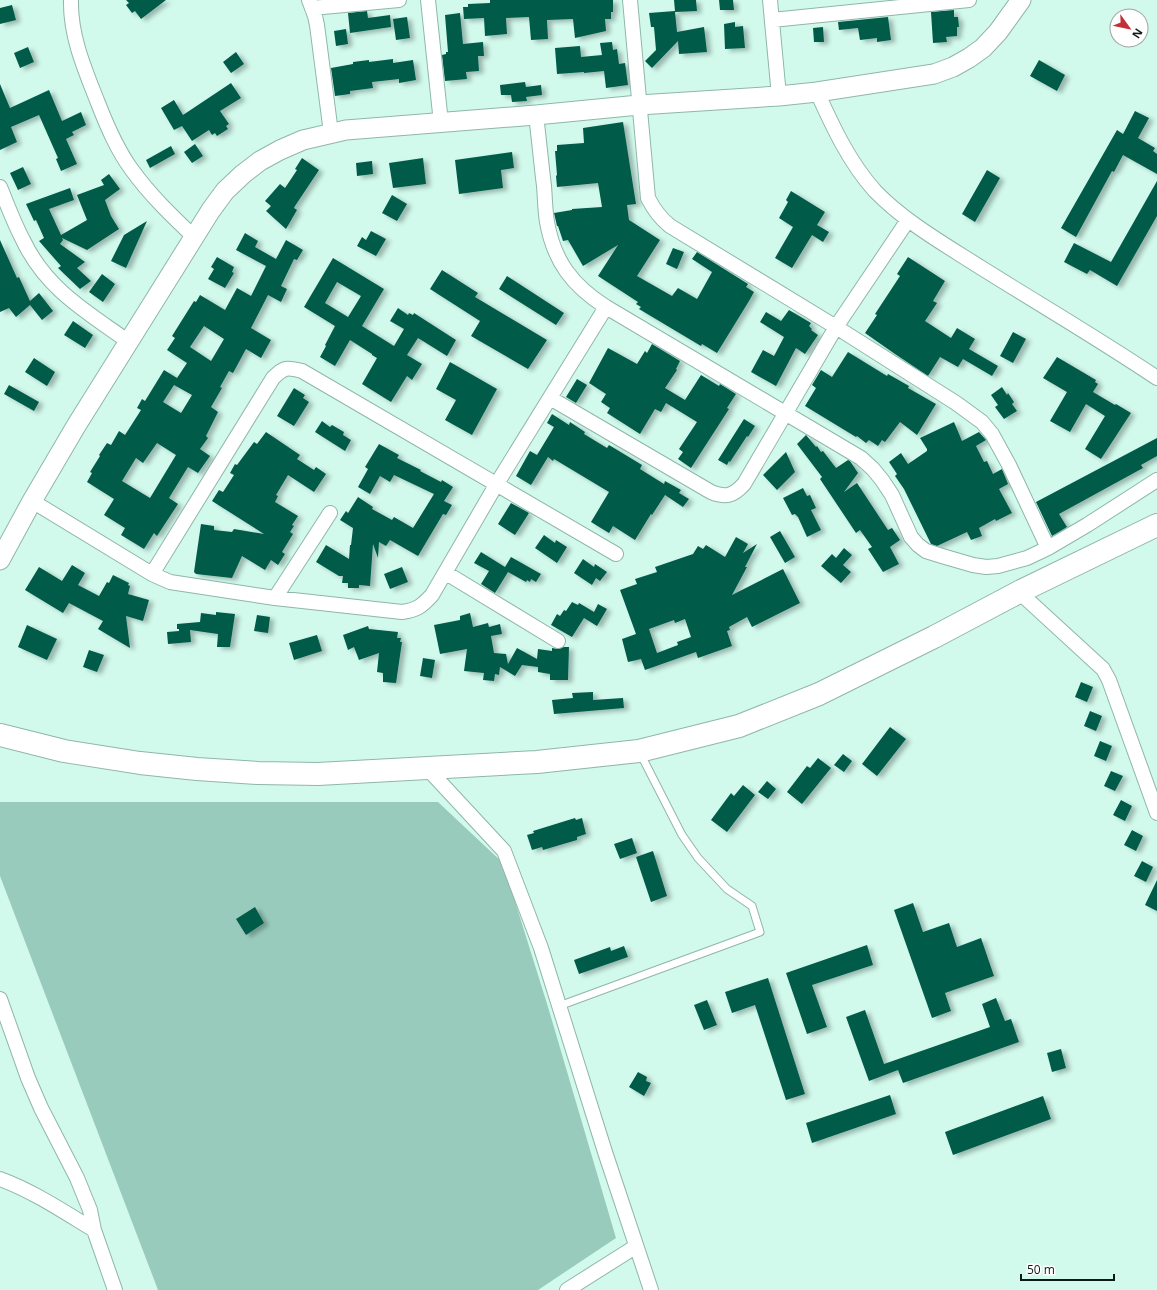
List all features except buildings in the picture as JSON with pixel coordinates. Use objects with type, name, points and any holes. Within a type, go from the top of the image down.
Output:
[{"type":"highway","points":[[0,734],[64,751],[140,763],[197,770],[258,773],[318,774],[537,762],[639,751],[739,726],[774,713],[832,688],[934,637],[1019,592],[1157,525]]},
{"type":"street","points":[[71,0],[74,30],[79,53],[110,134],[131,170],[143,185],[155,199],[194,237]]},
{"type":"street","points":[[331,132],[317,26],[310,4],[399,0]]},
{"type":"street","points":[[428,0],[441,123]]},
{"type":"street","points":[[630,0],[648,198],[653,209],[670,226],[836,327],[956,403],[982,422],[992,434],[1009,465],[1048,548]]},
{"type":"street","points":[[770,0],[779,96]]},
{"type":"street","points":[[772,20],[970,0]]},
{"type":"street","points":[[0,560],[32,501],[76,426],[211,210],[225,191],[249,170],[260,161],[280,150],[303,140],[331,132],[346,130],[536,116],[640,105],[779,96],[817,92],[934,74],[953,67],[983,48],[998,32],[1021,0]]},
{"type":"street","points":[[817,92],[837,135],[860,172],[884,200],[908,220],[933,237],[1157,378]]},
{"type":"street","points":[[536,116],[547,222],[555,250],[561,263],[574,281],[590,297],[606,307],[861,458],[873,468],[892,495],[911,537],[918,545],[926,550],[973,565],[986,567],[998,566],[1026,558],[1048,548],[1087,525],[1157,480]]},
{"type":"street","points":[[0,187],[23,241],[44,274],[74,304],[129,342]]},
{"type":"street","points":[[550,398],[710,492],[719,496],[729,496],[737,492],[744,484],[836,327],[908,220]]},
{"type":"street","points":[[32,501],[152,574],[170,582],[275,598],[402,612],[414,611],[424,604],[432,595],[446,573],[496,485],[606,307]]},
{"type":"street","points":[[152,574],[273,378],[281,370],[292,368],[302,371],[616,554]]},
{"type":"street","points":[[275,598],[330,513]]},
{"type":"street","points":[[446,573],[558,641]]},
{"type":"street","points":[[1019,592],[1103,669],[1109,680],[1157,813]]},
{"type":"street","points":[[427,768],[504,851],[541,948],[650,1290]]},
{"type":"street","points":[[0,999],[28,1078],[41,1108],[77,1178],[90,1210],[94,1230],[115,1290]]},
{"type":"street","points":[[0,1179],[57,1207],[94,1230]]},
{"type":"street","points":[[566,1290],[636,1247]]},
{"type":"lane","points":[[559,1006],[760,932],[752,906],[727,889],[698,858],[682,835],[639,751]]},
{"type":"green space","points":[[0,802],[438,802],[503,863],[548,1007],[616,1238],[538,1290],[158,1290],[0,876]]}]
